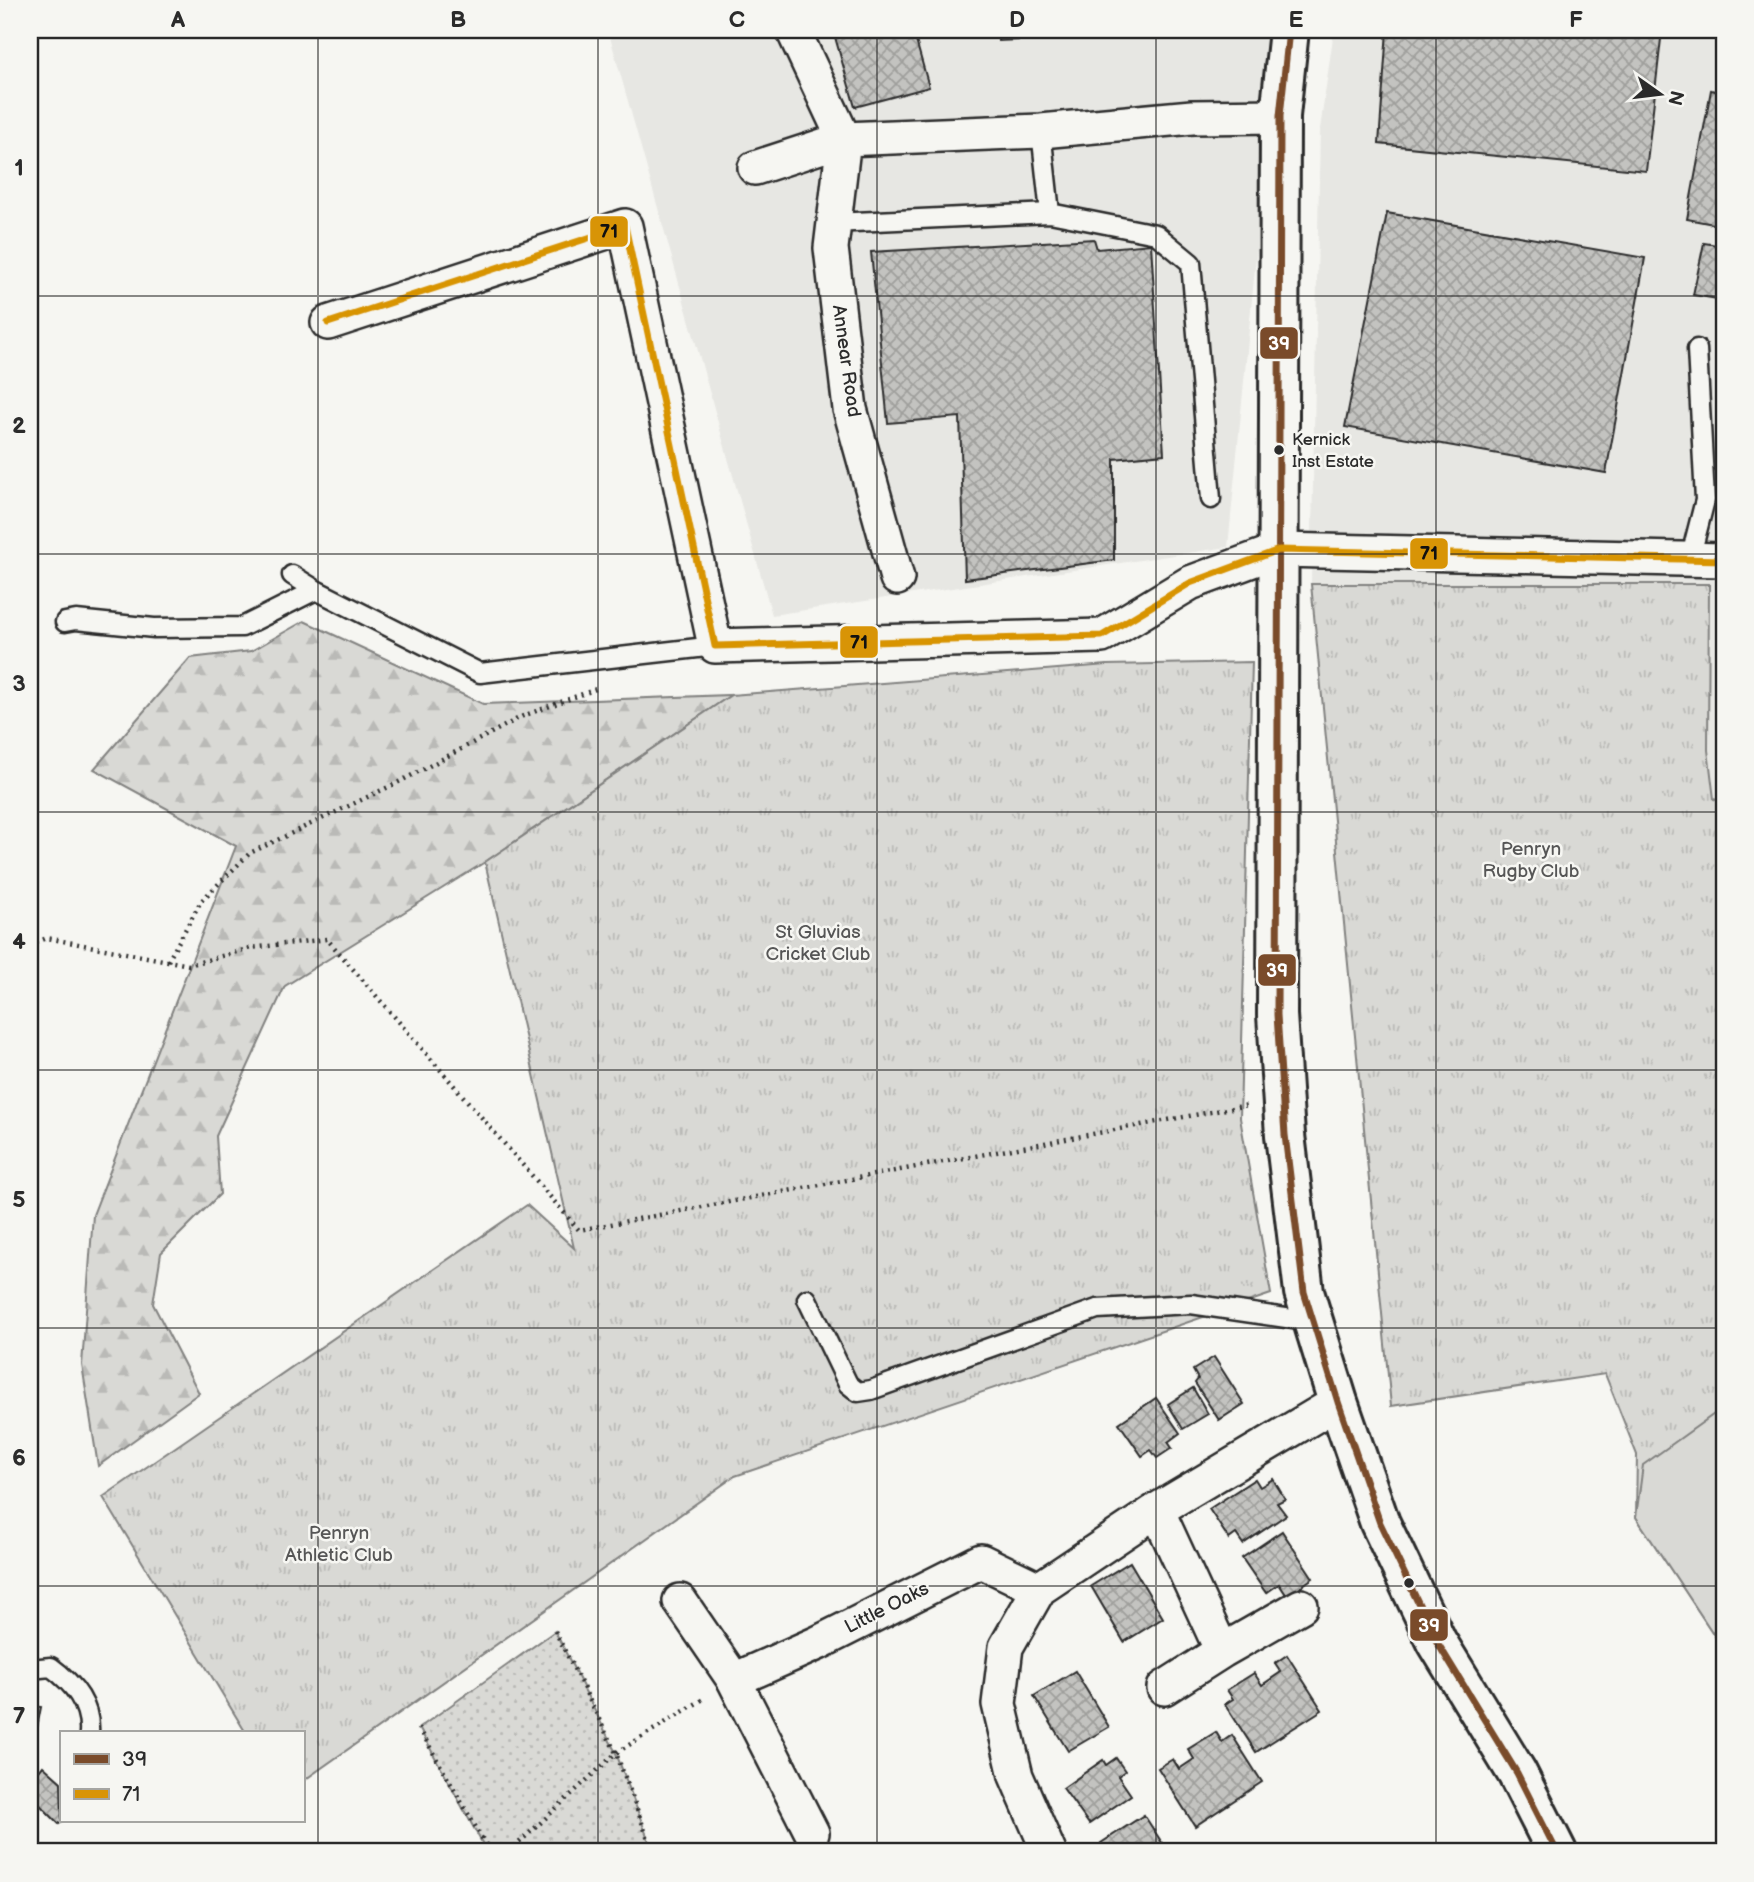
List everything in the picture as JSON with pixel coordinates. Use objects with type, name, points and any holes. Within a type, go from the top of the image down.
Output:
[{"type":"street","points":[[793,30],[844,139]]},
{"type":"street","points":[[1289,30],[1280,116],[1277,1015],[1304,1292],[1380,1523],[1437,1642],[1517,1773],[1557,1852]]},
{"type":"street","points":[[755,168],[844,139],[1041,131],[1192,117],[1280,116]]},
{"type":"street","name":"Annear Road","points":[[844,139],[831,248],[850,409],[897,578]]},
{"type":"street","points":[[328,323],[625,226],[715,646],[1102,636],[1190,583],[1279,550],[1724,560]]},
{"type":"street","points":[[1049,1852],[1016,1776],[999,1704],[1006,1647],[1039,1589],[1157,1510],[1338,1402]]},
{"type":"street","points":[[1157,1510],[1223,1651]]},
{"type":"street","name":"Little Oaks","points":[[734,1680],[818,1643],[981,1561],[1039,1589]]},
{"type":"street","points":[[680,1601],[734,1680],[812,1833]]},
{"type":"street","points":[[1164,1688],[1301,1606]]},
{"type":"lane","points":[[1041,131],[1050,213]]},
{"type":"lane","points":[[833,223],[1050,213],[1156,234],[1191,263],[1211,499]]},
{"type":"lane","points":[[1690,559],[1704,500],[1696,349]]},
{"type":"lane","points":[[292,575],[316,590],[480,673],[715,646]]},
{"type":"lane","points":[[65,622],[76,620],[153,628],[242,627],[316,590]]},
{"type":"lane","points":[[807,1299],[848,1384],[858,1392],[871,1390],[1097,1309],[1191,1304],[1313,1322]]},
{"type":"lane","points":[[30,1670],[51,1667],[66,1678],[82,1695],[89,1731]]},
{"type":"path","points":[[168,961],[201,901],[250,853],[401,781],[523,716],[598,688]]},
{"type":"path","points":[[30,945],[47,938],[189,965],[251,948],[327,939],[579,1230],[1283,1098]]},
{"type":"path","points":[[555,1631],[616,1753],[653,1852]]},
{"type":"path","points":[[509,1852],[616,1753],[734,1680]]},
{"type":"path","points":[[419,1728],[490,1852]]},
{"type":"shaded area","points":[[608,30],[1278,30],[1228,547],[772,615]]},
{"type":"shaded area","points":[[1334,30],[1724,30],[1724,803],[1714,799],[1708,750],[1709,584],[1311,584],[1320,129]]},
{"type":"green space","name":"Penryn Rugby Club","points":[[1311,584],[1709,584],[1708,750],[1714,799],[1724,803],[1724,1650],[1636,1517],[1637,1455],[1605,1374],[1391,1406]]},
{"type":"green space","points":[[304,621],[483,704],[731,695],[485,862],[285,986],[216,1136],[220,1194],[161,1253],[153,1304],[199,1393],[98,1466],[82,1365],[93,1215],[236,846],[94,769],[190,658],[251,651]]},
{"type":"green space","points":[[1252,662],[1240,1118],[1271,1294],[735,1476],[304,1780],[304,1731],[245,1731],[103,1497],[527,1205],[574,1248],[485,862],[731,695],[1107,665]]},
{"type":"green space","points":[[1724,1407],[1724,1650],[1636,1517],[1643,1465]]},
{"type":"green space","points":[[555,1631],[616,1753],[653,1852],[487,1852],[419,1728]]},
{"type":"building","points":[[833,30],[913,30],[929,87],[855,107]]},
{"type":"building","points":[[997,30],[1169,30],[1169,34],[998,41]]},
{"type":"building","points":[[1387,30],[1662,30],[1646,171],[1379,144]]},
{"type":"building","points":[[1711,90],[1724,93],[1724,226],[1687,219]]},
{"type":"building","points":[[1387,213],[1645,258],[1606,473],[1345,427]]},
{"type":"building","points":[[1094,239],[1097,249],[1151,244],[1164,454],[1114,459],[1114,560],[965,579],[960,417],[888,423],[871,252]]},
{"type":"building","points":[[1704,243],[1724,246],[1724,300],[1693,295]]},
{"type":"building","points":[[1214,1357],[1244,1404],[1219,1420],[1195,1383],[1198,1379],[1193,1370]]},
{"type":"building","points":[[1193,1388],[1208,1414],[1183,1429],[1168,1404]]},
{"type":"building","points":[[1156,1398],[1180,1433],[1168,1442],[1172,1448],[1157,1458],[1151,1450],[1142,1456],[1119,1423]]},
{"type":"building","points":[[1255,1479],[1260,1487],[1273,1479],[1285,1499],[1277,1503],[1286,1515],[1243,1544],[1236,1534],[1229,1539],[1209,1509]]},
{"type":"building","points":[[1282,1531],[1313,1578],[1287,1596],[1279,1584],[1266,1593],[1242,1558]]},
{"type":"building","points":[[1130,1562],[1163,1618],[1124,1642],[1091,1586]]},
{"type":"building","points":[[1287,1655],[1322,1710],[1256,1752],[1225,1704],[1233,1699],[1227,1690],[1254,1673],[1262,1685],[1281,1672],[1275,1663]]},
{"type":"building","points":[[1075,1671],[1109,1727],[1068,1751],[1034,1696]]},
{"type":"building","points":[[30,1705],[41,1707],[30,1764]]},
{"type":"building","points":[[1216,1732],[1222,1742],[1232,1735],[1262,1782],[1195,1826],[1158,1768],[1173,1759],[1179,1769],[1194,1759],[1188,1749]]},
{"type":"building","points":[[1116,1758],[1125,1771],[1118,1776],[1131,1795],[1089,1824],[1063,1788],[1103,1760],[1106,1765]]},
{"type":"building","points":[[43,1766],[60,1781],[59,1824],[30,1795],[30,1782]]},
{"type":"building","points":[[1144,1815],[1168,1852],[1107,1852],[1101,1843]]},
{"type":"transit line","name":"39","points":[[1289,30],[1280,116],[1277,1015],[1285,1135],[1304,1292],[1380,1523],[1437,1642],[1517,1773],[1557,1852]]},
{"type":"transit line","name":"71","points":[[328,323],[625,226],[715,646],[1102,636],[1190,583],[1279,550],[1724,560]]},
{"type":"place","name":"Kernick Inst Estate","points":[[1279,450]]},
{"type":"park label","name":"St Gluvias Cricket Club","points":[[818,943]]},
{"type":"park label","name":"Penryn Athletic Club","points":[[339,1544]]}]
